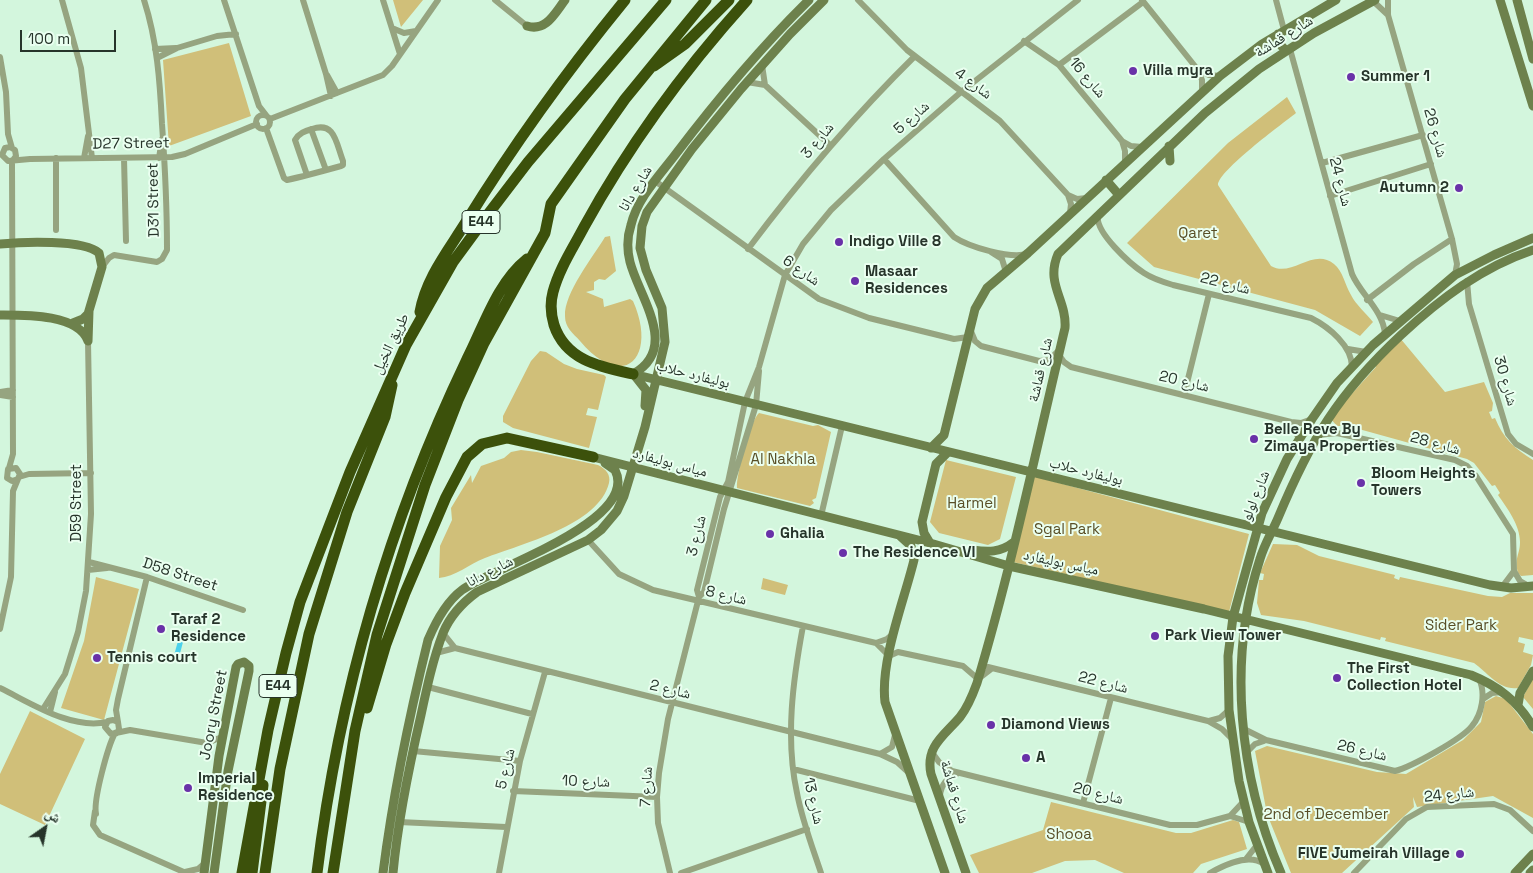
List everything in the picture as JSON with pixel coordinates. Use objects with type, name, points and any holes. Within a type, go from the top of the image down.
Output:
[{"type":"highway","points":[[419,321],[424,295],[431,278],[490,184],[562,79],[625,0]]},
{"type":"highway","name":"طريق الخيل","points":[[261,763],[286,653],[308,578],[343,489],[393,373],[419,321],[453,262],[507,188],[666,0]]},
{"type":"highway","points":[[335,869],[355,731],[386,603],[435,457],[477,357],[533,255],[547,226],[551,204],[605,125],[648,69],[706,0]]},
{"type":"highway","points":[[648,69],[685,44],[729,0]]},
{"type":"highway","points":[[633,374],[592,364],[569,350],[560,339],[552,320],[552,292],[596,205],[632,147],[691,66],[747,0]]},
{"type":"highway","points":[[317,873],[333,765],[346,696],[361,637],[391,543],[434,432],[490,314],[508,278],[533,255]]},
{"type":"highway","points":[[266,873],[280,769],[305,651],[347,512],[388,408],[393,373]]},
{"type":"highway","points":[[355,731],[366,710],[386,644],[408,584],[446,497],[467,456],[482,444],[507,438],[593,457]]},
{"type":"highway","points":[[242,873],[261,763]]},
{"type":"highway","points":[[252,873],[262,795],[261,763]]},
{"type":"street","points":[[62,0],[80,60],[92,158]]},
{"type":"street","name":"D31 Street","points":[[102,267],[114,255],[153,263],[165,256],[167,250],[163,133],[155,49],[144,0]]},
{"type":"street","points":[[224,0],[259,106],[268,117],[270,125],[266,128],[260,128],[257,120],[259,106]]},
{"type":"street","points":[[303,0],[334,94]]},
{"type":"street","points":[[383,0],[400,54]]},
{"type":"street","points":[[268,117],[382,75],[400,54],[438,0]]},
{"type":"street","points":[[495,0],[527,26],[537,28],[546,24],[565,0]]},
{"type":"street","name":"شارع دانا","points":[[645,427],[643,419],[646,390],[633,374],[649,360],[655,338],[651,311],[630,262],[628,234],[637,208],[723,94],[809,0]]},
{"type":"street","name":"شارع دانا","points":[[393,873],[399,822],[413,751],[436,653],[443,633],[461,605],[477,592],[588,540],[601,530],[617,510],[645,427],[665,342],[665,325],[660,300],[644,262],[640,240],[647,212],[663,187],[747,82],[824,0]]},
{"type":"street","name":"شارع 4","points":[[858,0],[915,56],[1000,121],[1068,196]]},
{"type":"street","name":"شارع 5","points":[[785,275],[803,244],[821,221],[884,159],[961,92],[1078,0]]},
{"type":"street","points":[[1276,0],[1281,32],[1278,42],[1290,49],[1294,38],[1281,32]]},
{"type":"street","name":"شارع قماشة","points":[[931,448],[944,435],[969,333],[982,294],[1220,76],[1281,32],[1336,0]]},
{"type":"street","name":"شارع 26","points":[[1388,0],[1388,15],[1452,240],[1456,259],[1455,275]]},
{"type":"street","points":[[1500,0],[1533,106]]},
{"type":"street","points":[[1517,0],[1533,59]]},
{"type":"street","points":[[1059,65],[1142,1],[1198,70],[1202,80],[1202,92]]},
{"type":"street","points":[[1374,1],[1388,15]]},
{"type":"street","name":"شارع قماشة","points":[[966,873],[929,766],[931,751],[965,710],[983,663],[1009,566],[1060,351],[1065,316],[1055,286],[1053,270],[1063,247],[1169,146],[1259,68],[1374,1]]},
{"type":"street","points":[[392,28],[404,33],[416,30]]},
{"type":"street","points":[[156,58],[178,48],[235,31]]},
{"type":"street","name":"شارع 16","points":[[1024,41],[1059,65],[1122,141]]},
{"type":"street","points":[[155,49],[178,48]]},
{"type":"street","name":"شارع 24","points":[[1290,49],[1352,274],[1367,300],[1380,315],[1385,334]]},
{"type":"street","name":"شارع 3","points":[[748,249],[858,114],[915,56]]},
{"type":"street","points":[[0,57],[6,92],[8,134],[14,150]]},
{"type":"street","points":[[762,65],[765,85]]},
{"type":"street","points":[[1198,70],[1208,75],[1220,76]]},
{"type":"street","points":[[747,82],[765,85],[831,146]]},
{"type":"street","name":"D27 Street","points":[[7,160],[21,162],[30,159],[56,158],[163,158],[185,154],[257,120],[268,117]]},
{"type":"street","points":[[266,128],[285,180],[307,175],[341,166],[344,161],[328,128],[320,126],[299,134],[295,140],[307,175]]},
{"type":"street","points":[[312,129],[326,170]]},
{"type":"street","points":[[0,629],[11,576],[13,490],[19,478],[13,454],[11,176],[7,160],[2,155],[8,134]]},
{"type":"street","points":[[1322,163],[1423,134]]},
{"type":"street","points":[[84,158],[88,135]]},
{"type":"street","points":[[1122,141],[1131,146],[1142,147]]},
{"type":"street","points":[[1122,141],[1126,151],[1125,162]]},
{"type":"street","points":[[1169,146],[1170,161]]},
{"type":"street","points":[[2,150],[14,150]]},
{"type":"street","points":[[7,160],[14,150]]},
{"type":"street","name":"D27 Street","points":[[14,150],[30,159]]},
{"type":"street","points":[[56,158],[56,230]]},
{"type":"street","points":[[124,158],[126,241]]},
{"type":"street","points":[[884,159],[954,237],[967,244],[986,249],[1014,255],[1028,253]]},
{"type":"street","points":[[1330,196],[1431,164]]},
{"type":"street","points":[[1106,180],[1119,195]]},
{"type":"street","name":"شارع 6","points":[[655,182],[819,299],[847,312],[954,338],[969,333]]},
{"type":"street","points":[[1068,196],[1077,199],[1087,198]]},
{"type":"street","points":[[1068,196],[1071,204],[1070,214]]},
{"type":"street","points":[[1098,215],[1098,224],[1102,232]]},
{"type":"street","points":[[1082,229],[1093,228],[1102,232]]},
{"type":"street","name":"شارع 22","points":[[1102,232],[1133,264],[1152,278],[1209,294],[1311,318],[1326,327],[1348,349]]},
{"type":"street","name":"شارع لولو","points":[[1268,873],[1249,822],[1244,801],[1229,710],[1228,656],[1233,617],[1239,594],[1258,528],[1276,480],[1312,419],[1352,367],[1385,334],[1455,275],[1533,238]]},
{"type":"street","points":[[1367,300],[1414,264],[1452,240]]},
{"type":"street","points":[[0,244],[56,243],[94,249],[101,256],[102,267]]},
{"type":"street","points":[[986,249],[1002,259],[1006,272]]},
{"type":"street","name":"شارع لولو","points":[[1281,873],[1264,828],[1251,779],[1241,692],[1247,620],[1251,594],[1260,560],[1292,482],[1317,435],[1328,416],[1364,371],[1412,325],[1451,292],[1467,281],[1533,250]]},
{"type":"street","points":[[1456,259],[1471,266]]},
{"type":"street","name":"D59 Street","points":[[43,709],[65,674],[76,643],[84,605],[89,562],[91,474],[89,310],[102,267]]},
{"type":"street","name":"شارع 3","points":[[727,492],[745,402],[759,367],[785,275]]},
{"type":"street","name":"شارع 30","points":[[1467,281],[1469,304],[1508,434],[1516,444],[1533,454]]},
{"type":"street","points":[[1451,292],[1458,294],[1469,304]]},
{"type":"street","points":[[1184,396],[1209,294]]},
{"type":"street","points":[[0,315],[73,323],[86,317],[89,310]]},
{"type":"street","points":[[1380,315],[1400,321]]},
{"type":"street","points":[[73,323],[82,331],[88,341]]},
{"type":"street","points":[[969,333],[982,346],[1039,361],[1049,360],[1060,351],[1064,362],[1071,367]]},
{"type":"street","points":[[954,338],[964,353]]},
{"type":"street","points":[[1352,367],[1348,349],[1366,352]]},
{"type":"street","name":"شارع 3","points":[[672,702],[698,600],[697,588],[756,405],[759,367]]},
{"type":"street","points":[[1054,373],[1071,367]]},
{"type":"street","name":"شارع 20","points":[[1071,367],[1291,422],[1301,423],[1312,419]]},
{"type":"street","name":"بوليفارد حلاب","points":[[633,374],[1345,550],[1502,587],[1532,586]]},
{"type":"street","points":[[0,392],[13,393]]},
{"type":"street","points":[[0,396],[13,393]]},
{"type":"street","points":[[1328,416],[1337,433]]},
{"type":"street","points":[[1291,422],[1299,439]]},
{"type":"street","points":[[821,516],[842,426]]},
{"type":"street","name":"شارع 28","points":[[1317,435],[1337,433],[1455,460],[1467,466],[1476,476],[1511,529],[1514,539],[1514,571]]},
{"type":"street","points":[[930,543],[924,533],[922,522],[936,464],[948,452]]},
{"type":"street","points":[[13,454],[5,474],[13,490]]},
{"type":"street","name":"شارع دانا","points":[[383,873],[391,812],[408,726],[428,640],[434,626],[450,602],[472,583],[571,536],[600,513],[616,488],[617,477],[612,468],[593,457]]},
{"type":"street","name":"مياس بوليفارد","points":[[593,457],[930,543],[1009,566],[1247,620],[1479,679],[1503,692],[1518,705],[1533,727]]},
{"type":"street","points":[[17,468],[29,474]]},
{"type":"street","points":[[5,474],[17,468]]},
{"type":"street","points":[[5,474],[12,481],[29,474],[91,474]]},
{"type":"street","points":[[900,536],[911,546],[914,560],[889,656],[883,692],[945,873]]},
{"type":"street","name":"شارع 8","points":[[588,540],[609,565],[632,582],[653,590],[876,643]]},
{"type":"street","points":[[959,551],[993,552],[1008,547],[1014,542]]},
{"type":"street","points":[[1345,550],[1357,543]]},
{"type":"street","name":"D58 Street","points":[[89,562],[147,578],[243,610]]},
{"type":"street","name":"D58 Street","points":[[88,570],[108,568]]},
{"type":"street","points":[[1502,587],[1514,571],[1520,581],[1532,586]]},
{"type":"street","points":[[147,578],[116,710],[110,728],[109,746],[95,810],[98,827],[114,839],[186,873],[198,869],[205,863]]},
{"type":"street","points":[[792,733],[794,679],[803,626]]},
{"type":"street","points":[[889,656],[876,643],[887,639],[896,631]]},
{"type":"street","points":[[443,633],[455,648]]},
{"type":"street","name":"شارع 2","points":[[436,653],[455,648],[545,672],[880,754],[896,762],[910,775]]},
{"type":"street","points":[[889,656],[898,652],[963,666],[978,679],[991,669]]},
{"type":"street","name":"Joory Street","points":[[204,873],[222,737],[236,667],[244,662],[248,665],[249,670],[226,779],[214,873]]},
{"type":"street","name":"شارع 22","points":[[983,663],[991,669],[1208,721],[1222,728],[1233,740]]},
{"type":"street","points":[[1518,705],[1520,693],[1533,671]]},
{"type":"street","name":"شارع 5","points":[[498,873],[520,761],[545,672]]},
{"type":"street","points":[[1479,679],[1483,688],[1483,699]]},
{"type":"street","points":[[428,687],[532,714]]},
{"type":"street","points":[[0,688],[50,712],[70,719],[110,728],[207,743],[222,737]]},
{"type":"street","name":"D59 Street","points":[[50,712],[55,691]]},
{"type":"street","points":[[1483,699],[1492,693],[1503,692]]},
{"type":"street","points":[[1083,803],[1111,698]]},
{"type":"street","name":"شارع 26","points":[[1244,729],[1266,740],[1388,771],[1395,771],[1409,766],[1467,731],[1477,719],[1483,699]]},
{"type":"street","name":"شارع 7","points":[[670,873],[658,823],[656,797],[672,702]]},
{"type":"street","points":[[116,710],[118,723]]},
{"type":"street","points":[[1208,721],[1220,718],[1229,710]]},
{"type":"street","points":[[110,728],[118,723]]},
{"type":"street","points":[[110,728],[118,723]]},
{"type":"street","points":[[118,723],[130,730]]},
{"type":"street","name":"شارع 13","points":[[792,733],[796,791],[821,873]]},
{"type":"street","points":[[880,754],[892,747],[896,734]]},
{"type":"street","points":[[1247,752],[1255,744],[1266,740]]},
{"type":"street","points":[[207,743],[219,756]]},
{"type":"street","points":[[413,751],[520,761]]},
{"type":"street","name":"شارع 20","points":[[931,751],[945,767],[960,773],[1170,824],[1198,825],[1230,816]]},
{"type":"street","points":[[793,769],[920,801]]},
{"type":"street","points":[[940,797],[943,784],[947,779],[960,773]]},
{"type":"street","name":"شارع 10","points":[[514,791],[656,797]]},
{"type":"street","points":[[1244,801],[1230,816],[1249,822]]},
{"type":"street","name":"شارع 24","points":[[1354,873],[1406,819],[1427,807],[1494,804],[1510,810],[1533,831]]},
{"type":"street","points":[[399,822],[506,827]]},
{"type":"street","points":[[1253,832],[1264,828]]},
{"type":"street","points":[[681,873],[807,829]]},
{"type":"street","points":[[1246,859],[1257,845]]},
{"type":"street","points":[[1515,873],[1533,854]]},
{"type":"street","points":[[1210,873],[1246,859],[1254,859],[1264,864]]},
{"type":"street","points":[[1530,873],[1533,870]]},
{"type":"green space","points":[[393,0],[423,0],[401,27]]},
{"type":"green space","points":[[229,43],[251,116],[169,146],[163,60]]},
{"type":"green space","name":"Qaret","points":[[1287,97],[1296,113],[1228,169],[1218,185],[1271,266],[1279,269],[1287,268],[1318,259],[1326,260],[1337,267],[1353,299],[1373,322],[1360,336],[1315,310],[1154,267],[1127,243],[1228,143]]},
{"type":"green space","points":[[610,236],[616,271],[605,280],[599,279],[594,282],[594,290],[586,292],[603,299],[604,307],[630,299],[633,301],[640,321],[641,338],[639,352],[632,362],[623,366],[610,365],[596,357],[572,333],[565,320],[566,307],[574,286],[605,237]]},
{"type":"green space","points":[[1400,338],[1445,392],[1484,382],[1493,403],[1492,411],[1489,412],[1492,419],[1495,418],[1510,442],[1533,460],[1533,575],[1521,576],[1518,573],[1517,560],[1520,542],[1518,529],[1498,495],[1500,493],[1495,485],[1492,486],[1474,463],[1467,459],[1348,426],[1337,426],[1330,418],[1376,367],[1375,364]]},
{"type":"green space","points":[[540,351],[546,352],[564,364],[606,377],[598,410],[588,408],[586,415],[597,417],[589,448],[513,428],[503,422],[503,416],[531,361]]},
{"type":"green space","name":"Al Nakhla","points":[[759,413],[813,426],[818,425],[831,432],[816,498],[812,500],[814,503],[810,506],[737,488],[744,449],[755,418]]},
{"type":"green space","points":[[521,450],[598,465],[606,470],[609,477],[609,483],[602,498],[575,521],[557,531],[485,558],[451,575],[439,578],[440,546],[452,520],[451,508],[471,475],[472,483],[481,466],[504,458],[511,452]]},
{"type":"green space","name":"Harmel","points":[[946,460],[1016,477],[1000,539],[988,545],[939,533],[930,522]]},
{"type":"green space","name":"Sgal Park","points":[[1033,476],[1249,534],[1229,612],[1013,562]]},
{"type":"green space","name":"Sider Park","points":[[1273,544],[1297,545],[1319,556],[1395,575],[1394,578],[1399,580],[1400,577],[1488,596],[1502,597],[1510,593],[1533,593],[1533,640],[1519,637],[1518,642],[1525,644],[1523,652],[1533,655],[1531,665],[1518,688],[1505,687],[1474,663],[1385,641],[1386,638],[1381,637],[1380,640],[1304,621],[1261,615],[1257,603],[1259,580],[1263,580],[1264,574],[1260,573]]},
{"type":"green space","points":[[96,577],[139,589],[104,720],[61,708],[84,641]]},
{"type":"green space","points":[[763,578],[788,585],[785,595],[761,589]]},
{"type":"green space","points":[[1533,678],[1533,709],[1523,697]]},
{"type":"green space","name":"2nd of December","points":[[1496,696],[1506,699],[1533,734],[1533,818],[1493,796],[1417,807],[1413,797],[1414,807],[1342,873],[1291,873],[1267,814],[1255,751],[1267,746],[1377,772],[1406,774],[1463,740],[1481,722],[1485,702]]},
{"type":"green space","points":[[30,711],[85,739],[45,825],[0,804],[0,774]]},
{"type":"green space","name":"Shooa","points":[[1051,802],[1176,833],[1191,833],[1233,820],[1239,822],[1247,849],[1201,864],[1193,873],[1124,873],[1095,860],[1065,861],[1032,873],[979,873],[970,855],[1043,830]]},
{"type":"water","points":[[178,641],[183,642],[178,661],[173,659]]},
{"type":"place","name":"Villa myra","points":[[1133,71]]},
{"type":"place","name":"Summer 1","points":[[1351,77]]},
{"type":"place","name":"Autumn 2","points":[[1459,188]]},
{"type":"place","name":"Indigo Ville 8","points":[[839,242]]},
{"type":"place","name":"Masaar Residences","points":[[855,281]]},
{"type":"place","name":"Belle Reve By Zimaya Properties","points":[[1254,439]]},
{"type":"place","name":"Bloom Heights Towers","points":[[1361,483]]},
{"type":"place","name":"Ghalia","points":[[770,534]]},
{"type":"place","name":"The Residence VI","points":[[843,553]]},
{"type":"place","name":"Taraf 2 Residence","points":[[161,629]]},
{"type":"place","name":"Park View Tower","points":[[1155,636]]},
{"type":"place","name":"Tennis court","points":[[97,658]]},
{"type":"place","name":"The First Collection Hotel","points":[[1337,678]]},
{"type":"place","name":"Diamond Views","points":[[991,725]]},
{"type":"place","name":"A","points":[[1026,758]]},
{"type":"place","name":"Imperial Residence","points":[[188,788]]},
{"type":"place","name":"FIVE Jumeirah Village","points":[[1460,854]]}]
